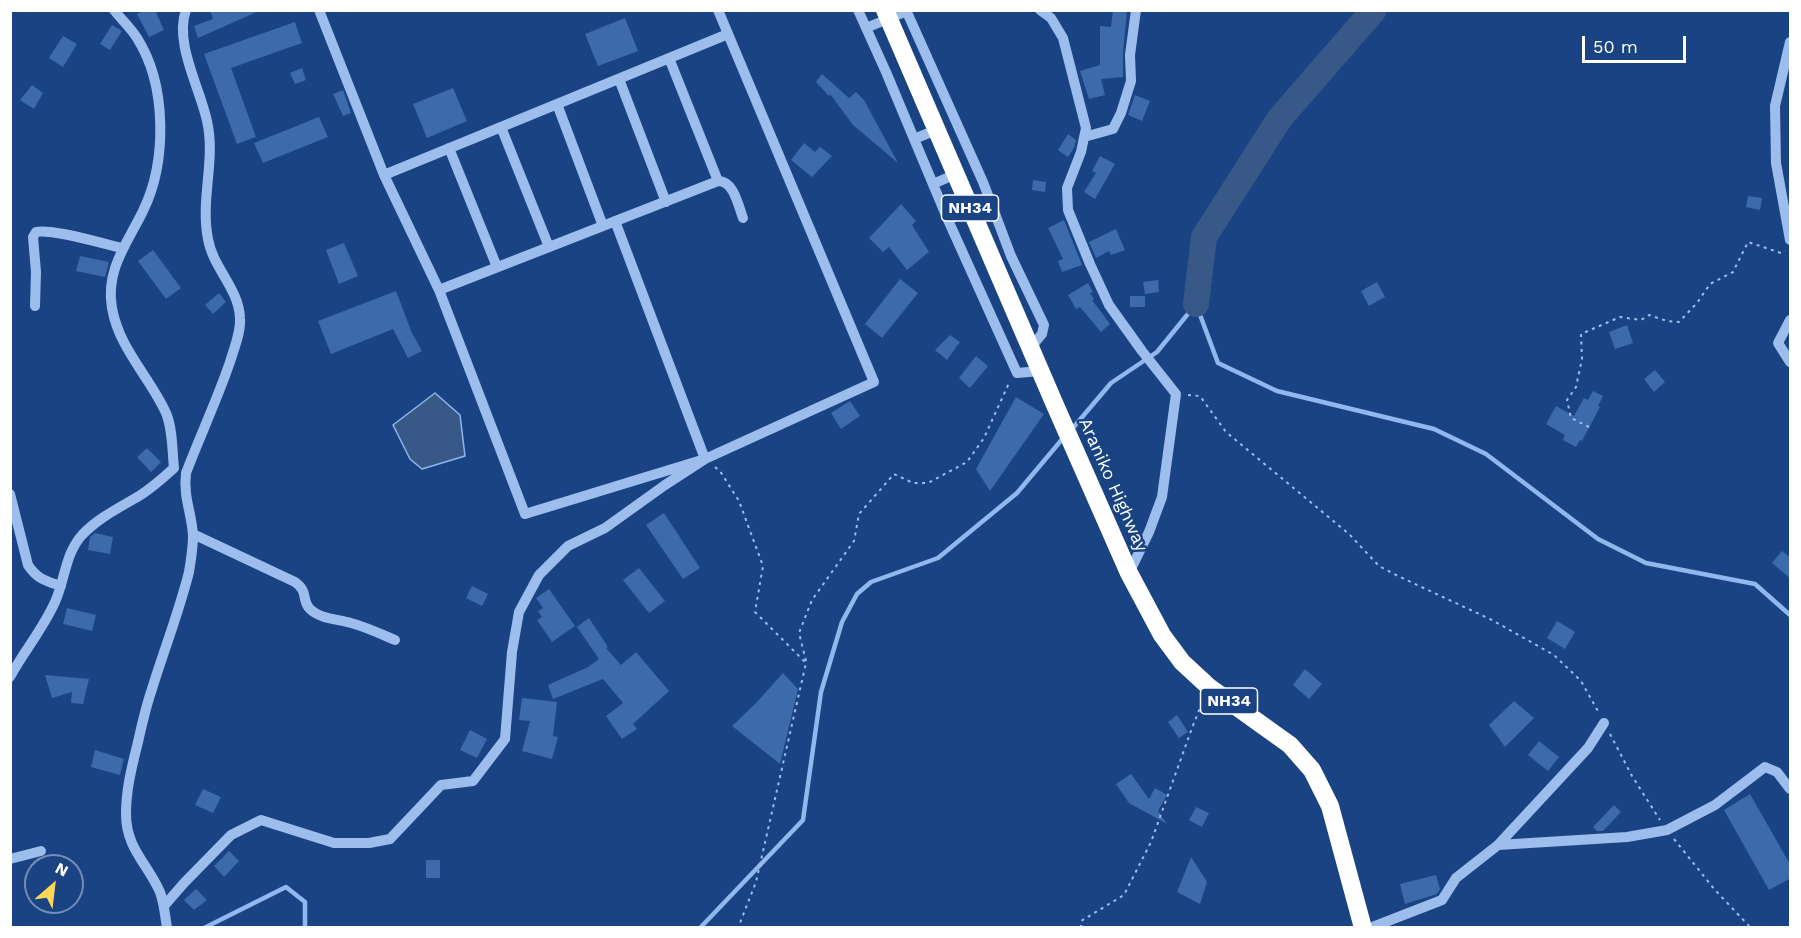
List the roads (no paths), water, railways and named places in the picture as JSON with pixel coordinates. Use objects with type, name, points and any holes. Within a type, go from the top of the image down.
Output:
[{"type":"highway","name":"Araniko Highway","points":[[886,15],[1054,405],[1130,573],[1162,635],[1182,662],[1209,687],[1290,746],[1312,770],[1330,806],[1363,927]]},
{"type":"street","points":[[114,10],[137,37],[147,57],[156,86],[160,146],[156,175],[143,211],[115,265],[111,285],[111,307],[117,330],[126,349],[166,414],[174,468]]},
{"type":"street","points":[[167,927],[160,892],[133,846],[126,816],[126,798],[150,693],[189,572],[193,534],[186,494],[186,473],[220,392],[240,330],[240,316],[233,291],[213,259],[208,240],[205,221],[210,137],[207,118],[184,44],[183,27],[186,10]]},
{"type":"street","points":[[319,10],[384,175],[439,290],[525,514],[705,459],[874,382],[718,10]]},
{"type":"street","points":[[858,10],[948,220],[1017,373],[1040,371]]},
{"type":"street","points":[[1040,10],[1051,18],[1063,38],[1086,128],[1081,152],[1067,188],[1068,210],[1109,305],[1176,394],[1162,496],[1149,532],[1130,573]]},
{"type":"street","points":[[1084,137],[1113,129],[1121,113],[1131,81],[1130,55],[1137,10]]},
{"type":"street","points":[[866,28],[886,15],[907,11],[983,182],[1011,256],[1044,325],[1042,334],[1030,347]]},
{"type":"street","points":[[384,175],[728,34]]},
{"type":"street","points":[[1791,42],[1775,106],[1776,163],[1791,240]]},
{"type":"street","points":[[669,58],[718,181]]},
{"type":"street","points":[[886,72],[907,62]]},
{"type":"street","points":[[917,86],[933,69]]},
{"type":"street","points":[[620,79],[666,202]]},
{"type":"street","points":[[557,104],[603,226]]},
{"type":"street","points":[[501,127],[549,247]]},
{"type":"street","points":[[914,139],[936,130]]},
{"type":"street","points":[[449,148],[497,267]]},
{"type":"street","points":[[933,184],[956,174]]},
{"type":"street","points":[[439,290],[718,181],[725,181],[730,185],[743,218]]},
{"type":"street","points":[[948,220],[971,209]]},
{"type":"street","points":[[615,221],[705,459]]},
{"type":"street","points":[[35,306],[36,272],[33,237],[36,232],[54,233],[122,248]]},
{"type":"street","points":[[1791,320],[1778,343],[1791,362]]},
{"type":"street","points":[[998,331],[1018,321]]},
{"type":"street","points":[[164,906],[231,835],[261,820],[334,843],[369,843],[390,839],[441,785],[473,781],[505,739],[512,652],[519,612],[539,575],[568,546],[605,528],[705,459]]},
{"type":"street","points":[[174,468],[186,473]]},
{"type":"street","points":[[10,677],[44,623],[61,586],[67,560],[82,535],[119,507],[152,487],[174,468]]},
{"type":"street","points":[[10,494],[28,565],[41,579],[61,586]]},
{"type":"street","points":[[193,534],[295,582],[305,593],[305,602],[309,609],[316,614],[352,623],[395,640]]},
{"type":"street","points":[[1370,927],[1442,900],[1456,878],[1497,845],[1588,748],[1604,723]]},
{"type":"street","points":[[1497,845],[1627,837],[1667,831],[1715,805],[1765,767],[1777,772],[1791,789]]},
{"type":"street","points":[[11,859],[41,851]]},
{"type":"water","points":[[435,393],[460,415],[465,456],[422,469],[410,459],[393,425]]},
{"type":"waterway","points":[[1196,304],[1204,237],[1280,118],[1374,10]]},
{"type":"waterway","points":[[1196,304],[1218,363],[1277,391],[1434,429],[1486,454],[1598,539],[1646,563],[1755,584],[1790,615]]},
{"type":"waterway","points":[[1072,429],[1111,383],[1157,352],[1196,304]]},
{"type":"waterway","points":[[700,928],[803,820],[821,692],[842,622],[857,594],[871,582],[938,558],[1017,493],[1064,437]]},
{"type":"waterway","points":[[204,928],[286,887],[305,902],[305,928]]}]
